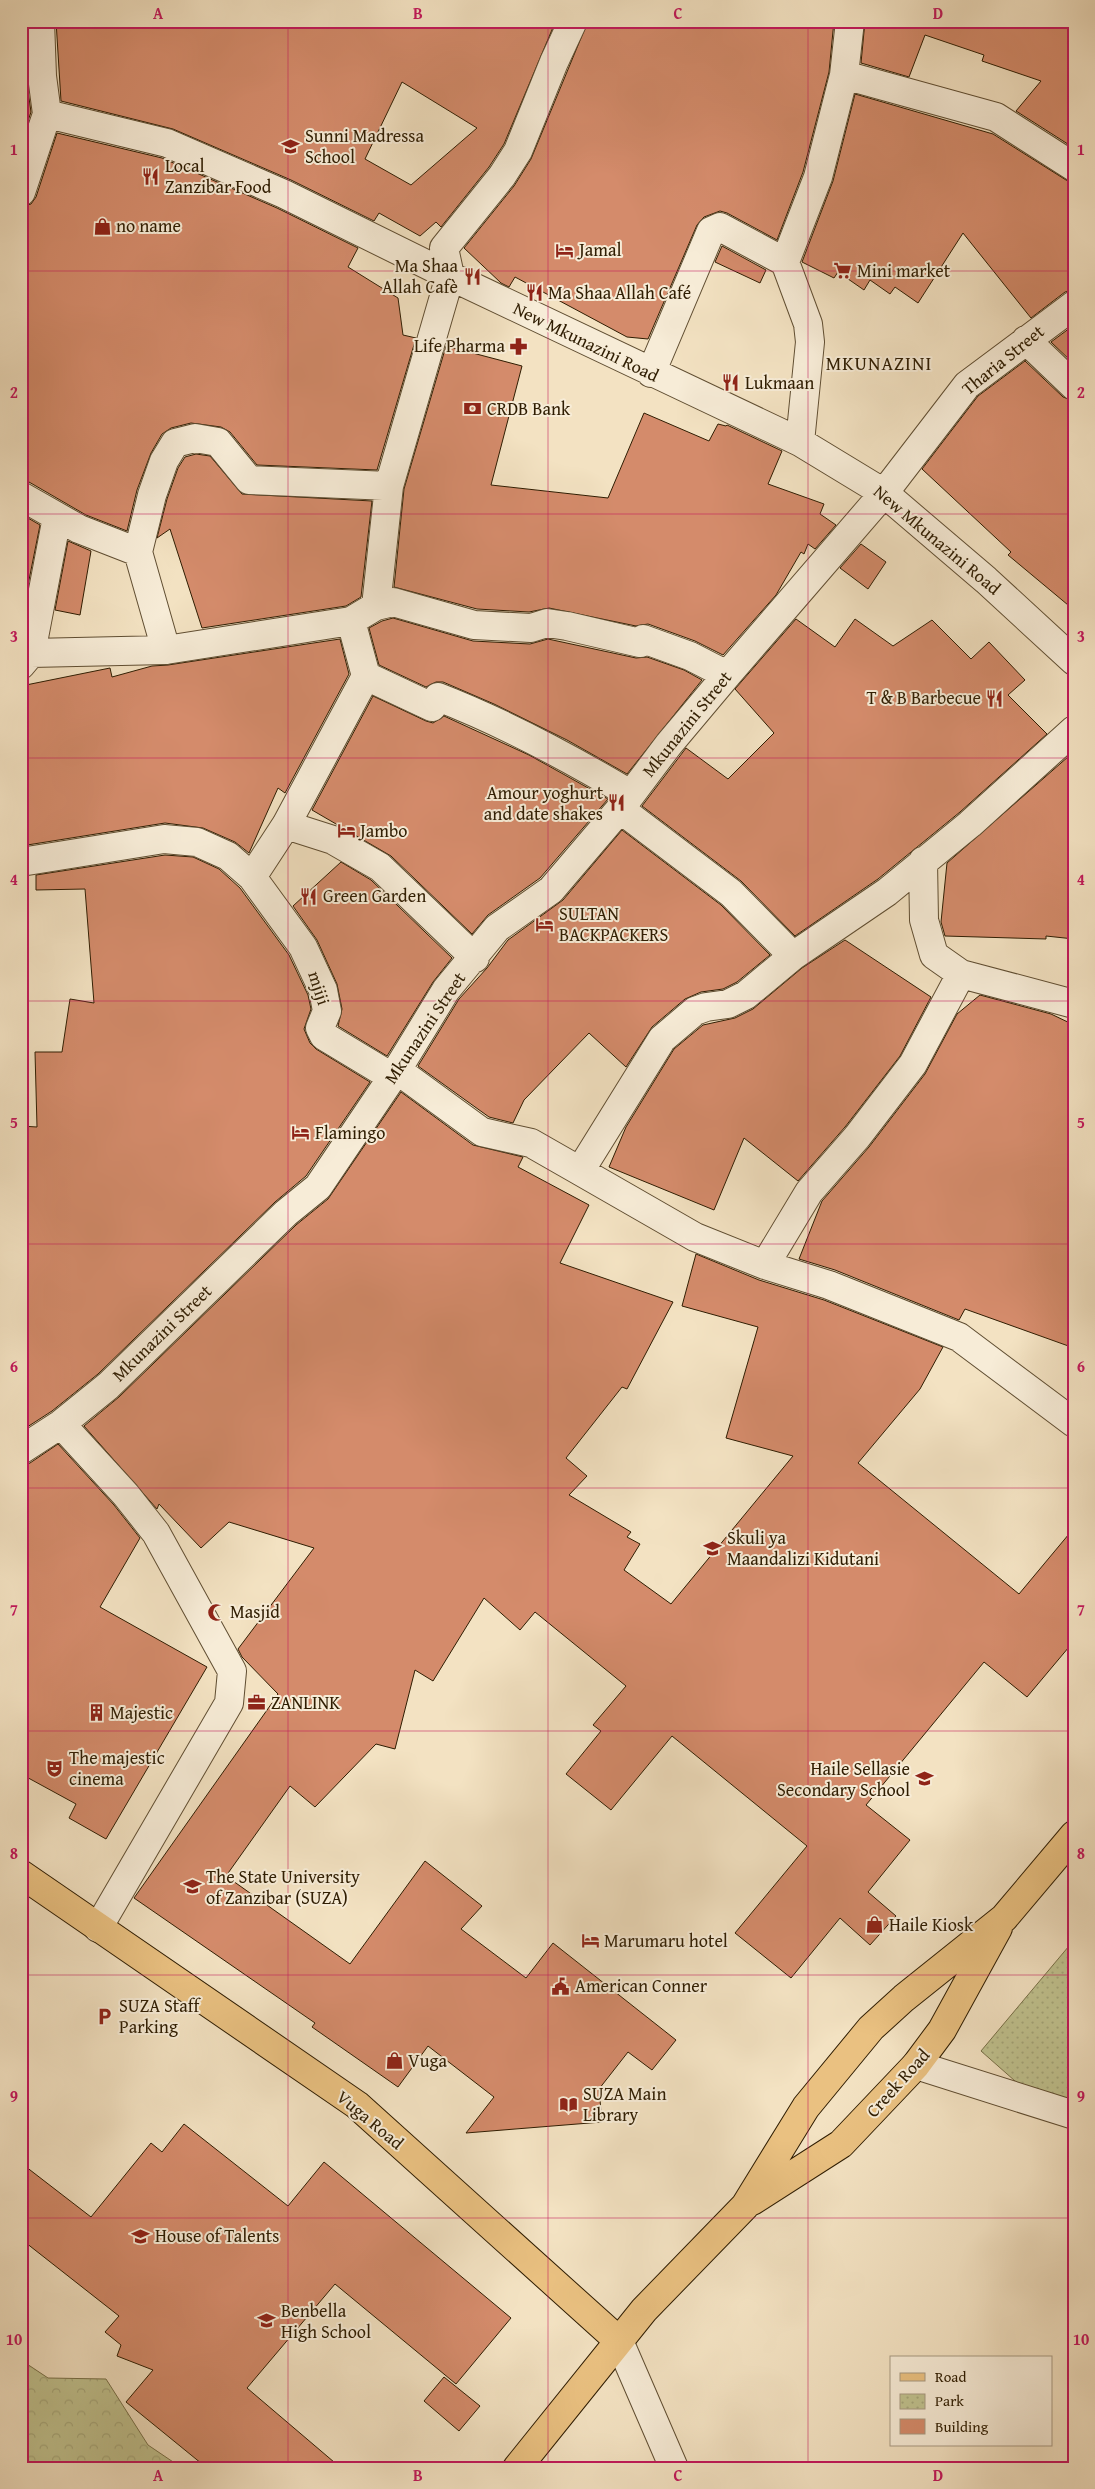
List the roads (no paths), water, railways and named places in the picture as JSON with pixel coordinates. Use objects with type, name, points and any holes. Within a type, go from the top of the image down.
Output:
[{"type":"main road","name":"Creek Road","points":[[745,2206],[841,2144],[916,2065],[942,2030],[1004,1918],[1074,1835]]},
{"type":"main road","name":"Vuga Road","points":[[21,1874],[357,2105],[619,2341]]},
{"type":"main road","name":"Creek Road","points":[[517,2468],[593,2371],[644,2310],[745,2206],[806,2106],[871,2028],[904,1998],[1004,1918]]},
{"type":"street","points":[[21,192],[47,114],[32,75],[40,21]]},
{"type":"street","points":[[785,262],[818,177],[844,75],[850,21]]},
{"type":"street","points":[[376,606],[389,486],[450,276],[444,248],[502,176],[518,151],[571,22]]},
{"type":"street","points":[[844,75],[996,117],[1074,167]]},
{"type":"street","name":"New Mkunazini Road","points":[[47,114],[167,143],[284,194],[651,373],[800,442],[884,493],[986,580],[1074,661]]},
{"type":"street","points":[[651,373],[711,231],[720,227],[785,262],[808,324],[810,342],[800,442]]},
{"type":"street","name":"Tharia Street","points":[[884,493],[967,386],[1074,305]]},
{"type":"street","points":[[1026,340],[1074,386]]},
{"type":"street","points":[[166,650],[138,552],[152,495],[164,461],[175,443],[195,438],[218,442],[249,480],[389,486]]},
{"type":"street","name":"Mkunazini Street","points":[[21,1450],[61,1424],[108,1386],[286,1213],[318,1186],[394,1073],[446,990],[475,958],[498,928],[552,890],[727,675],[884,493]]},
{"type":"street","points":[[21,496],[79,529],[138,552]]},
{"type":"street","points":[[57,517],[26,659],[166,650],[351,622],[376,606],[393,602],[474,625],[531,628],[547,624],[640,643],[643,639],[690,656],[727,675]]},
{"type":"street","points":[[21,862],[164,839],[197,842],[228,856],[252,877],[286,825],[366,676],[351,622]]},
{"type":"street","points":[[366,676],[432,707],[438,697],[481,714],[578,763],[731,893],[792,956]]},
{"type":"street","points":[[580,1171],[662,1039],[695,1011],[706,1007],[728,1004],[746,995],[792,956],[886,892],[970,824],[1074,730]]},
{"type":"street","points":[[286,825],[333,840],[380,867],[475,958]]},
{"type":"street","points":[[924,861],[924,920],[934,955],[961,974],[1074,1004]]},
{"type":"street","name":"mjiji","points":[[252,877],[303,947],[323,990],[328,1010],[320,1028],[324,1036],[394,1073]]},
{"type":"street","points":[[765,1265],[809,1192],[857,1137],[913,1064],[961,974]]},
{"type":"street","points":[[394,1073],[482,1132],[530,1143],[696,1237],[765,1265],[830,1285],[960,1337],[1070,1411]]},
{"type":"street","points":[[61,1424],[126,1495],[156,1533],[232,1671],[229,1703],[98,1928]]},
{"type":"street","points":[[916,2065],[1074,2115]]},
{"type":"street","points":[[619,2341],[674,2468]]},
{"type":"place","name":"Sunni Madressa School","points":[[291,146]]},
{"type":"place","name":"Local Zanzibar Food","points":[[151,176]]},
{"type":"place","name":"no name","points":[[102,226]]},
{"type":"place","name":"Jamal","points":[[565,250]]},
{"type":"place","name":"Mini market","points":[[843,271]]},
{"type":"place","name":"Ma Shaa Allah Cafè","points":[[472,276]]},
{"type":"place","name":"Ma Shaa Allah Café","points":[[534,293]]},
{"type":"place","name":"Life Pharma","points":[[519,346]]},
{"type":"place","name":"Lukmaan","points":[[731,383]]},
{"type":"place","name":"CRDB Bank","points":[[473,409]]},
{"type":"place","name":"T & B Barbecue","points":[[995,698]]},
{"type":"place","name":"Amour yoghurt and date shakes","points":[[617,803]]},
{"type":"place","name":"Jambo","points":[[346,831]]},
{"type":"place","name":"Green Garden","points":[[309,896]]},
{"type":"place","name":"SULTAN BACKPACKERS","points":[[545,924]]},
{"type":"place","name":"Flamingo","points":[[301,1133]]},
{"type":"place","name":"Skuli ya Maandalizi Kidutani","points":[[713,1548]]},
{"type":"place","name":"Masjid","points":[[216,1612]]},
{"type":"place","name":"ZANLINK","points":[[257,1703]]},
{"type":"place","name":"Majestic","points":[[96,1713]]},
{"type":"place","name":"The majestic cinema","points":[[55,1768]]},
{"type":"place","name":"Haile Sellasie Secondary School","points":[[924,1779]]},
{"type":"place","name":"The State University of Zanzibar (SUZA)","points":[[192,1887]]},
{"type":"place","name":"Haile Kiosk","points":[[875,1925]]},
{"type":"place","name":"Marumaru hotel","points":[[590,1941]]},
{"type":"place","name":"American Conner","points":[[561,1986]]},
{"type":"place","name":"SUZA Staff Parking","points":[[105,2016]]},
{"type":"place","name":"Vuga","points":[[394,2061]]},
{"type":"place","name":"SUZA Main Library","points":[[569,2104]]},
{"type":"place","name":"House of Talents","points":[[141,2236]]},
{"type":"place","name":"Benbella High School","points":[[267,2321]]},
{"type":"district","name":"MKUNAZINI","points":[[879,363]]}]
